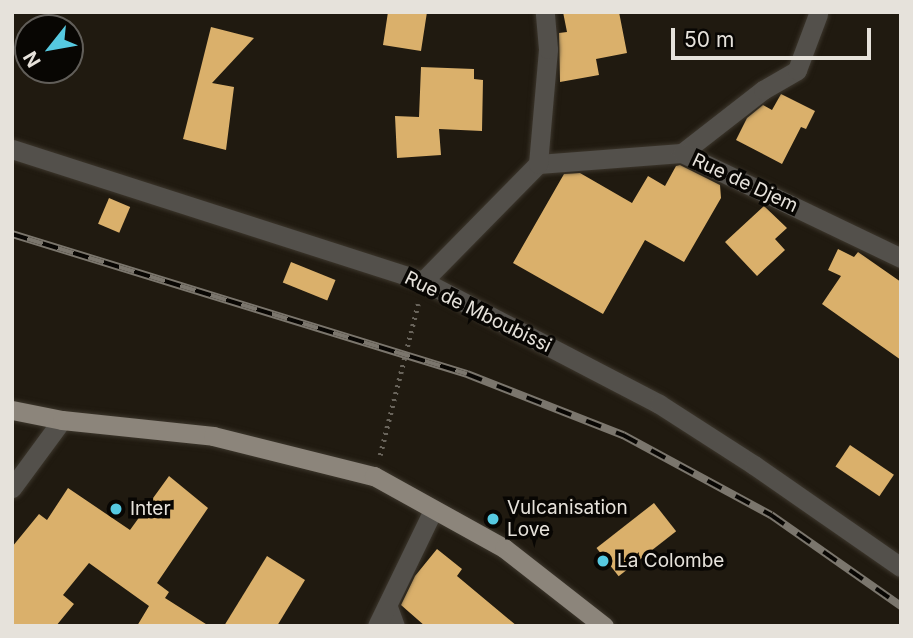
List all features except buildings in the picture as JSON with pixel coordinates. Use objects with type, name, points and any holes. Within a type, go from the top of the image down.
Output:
[{"type":"main road","points":[[12,410],[62,420],[214,436],[374,476],[503,548],[604,626]]},
{"type":"street","points":[[423,281],[538,164],[548,49],[545,12]]},
{"type":"street","points":[[682,153],[763,90],[797,70],[818,14]]},
{"type":"street","name":"Rue de Mboubissi","points":[[12,149],[423,281],[660,404],[754,465],[901,568]]},
{"type":"street","name":"Rue de Djem","points":[[538,164],[682,153],[901,258]]},
{"type":"street","points":[[12,488],[62,420]]},
{"type":"street","points":[[377,626],[433,510]]},
{"type":"street","points":[[388,607],[396,626]]},
{"type":"path","points":[[374,476],[423,281]]},
{"type":"railway","points":[[12,234],[467,374],[623,435],[771,515],[901,606]]},
{"type":"place","name":"Inter","points":[[116,509]]},
{"type":"place","name":"Vulcanisation Love","points":[[493,519]]},
{"type":"place","name":"La Colombe","points":[[603,561]]}]
